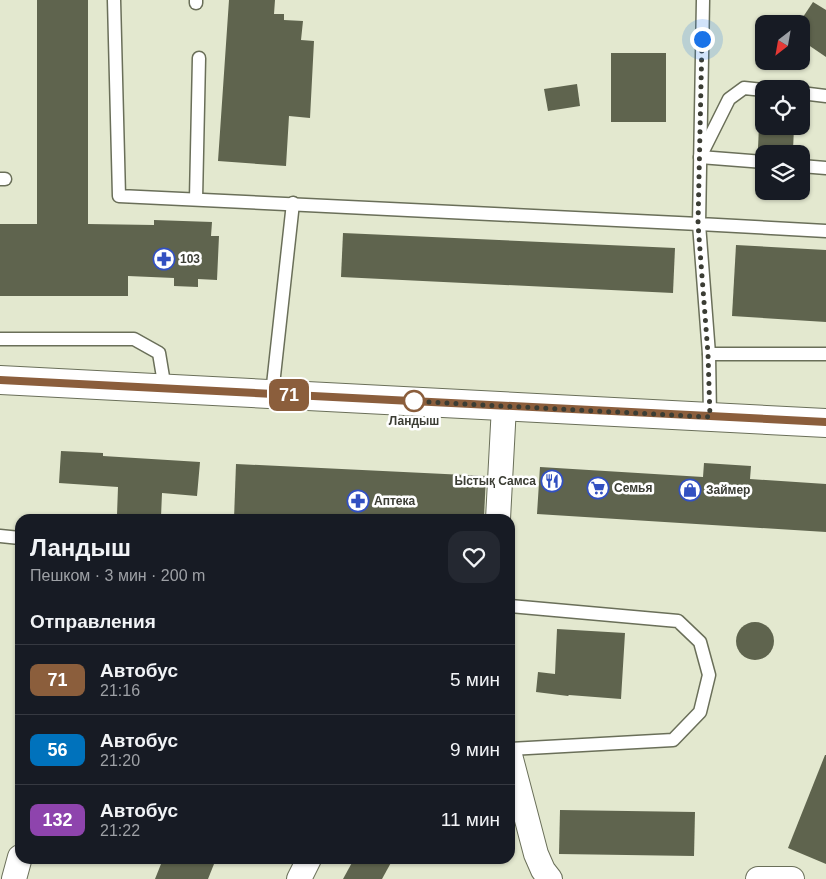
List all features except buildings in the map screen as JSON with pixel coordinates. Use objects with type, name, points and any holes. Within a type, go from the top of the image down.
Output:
[{"type":"main road","points":[[0,380],[826,422]]},
{"type":"street","points":[[498,514],[504,406]]},
{"type":"street","points":[[515,774],[536,854],[543,870],[550,879]]},
{"type":"street","points":[[14,879],[18,864]]},
{"type":"street","points":[[299,879],[306,864]]},
{"type":"street","points":[[758,879],[792,879]]},
{"type":"lane","points":[[114,0],[119,196],[293,203],[826,231]]},
{"type":"lane","points":[[703,0],[698,224],[708,354],[710,417]]},
{"type":"lane","points":[[196,199],[199,58]]},
{"type":"lane","points":[[700,157],[729,99],[744,88],[755,89]]},
{"type":"lane","points":[[810,94],[826,96]]},
{"type":"lane","points":[[700,157],[755,161]]},
{"type":"lane","points":[[810,167],[826,168]]},
{"type":"lane","points":[[272,394],[293,203]]},
{"type":"lane","points":[[0,339],[134,339],[159,354],[164,389]]},
{"type":"lane","points":[[708,354],[826,354]]},
{"type":"lane","points":[[0,536],[15,538]]},
{"type":"lane","points":[[515,606],[678,621],[700,642],[709,675],[700,712],[673,740],[515,749]]},
{"type":"bus line","name":"71","points":[[0,380],[826,422]]},
{"type":"place","name":"103","points":[[164,259]]},
{"type":"place","name":"Ландыш","points":[[414,401]]},
{"type":"place","name":"Ыстық Самса","points":[[552,481]]},
{"type":"place","name":"Семья","points":[[598,488]]},
{"type":"place","name":"Займер","points":[[690,490]]},
{"type":"place","name":"Аптека","points":[[358,501]]},
{"type":"route","points":[[414,401],[408,401],[710,417],[708,354],[698,224],[702,39]]}]
